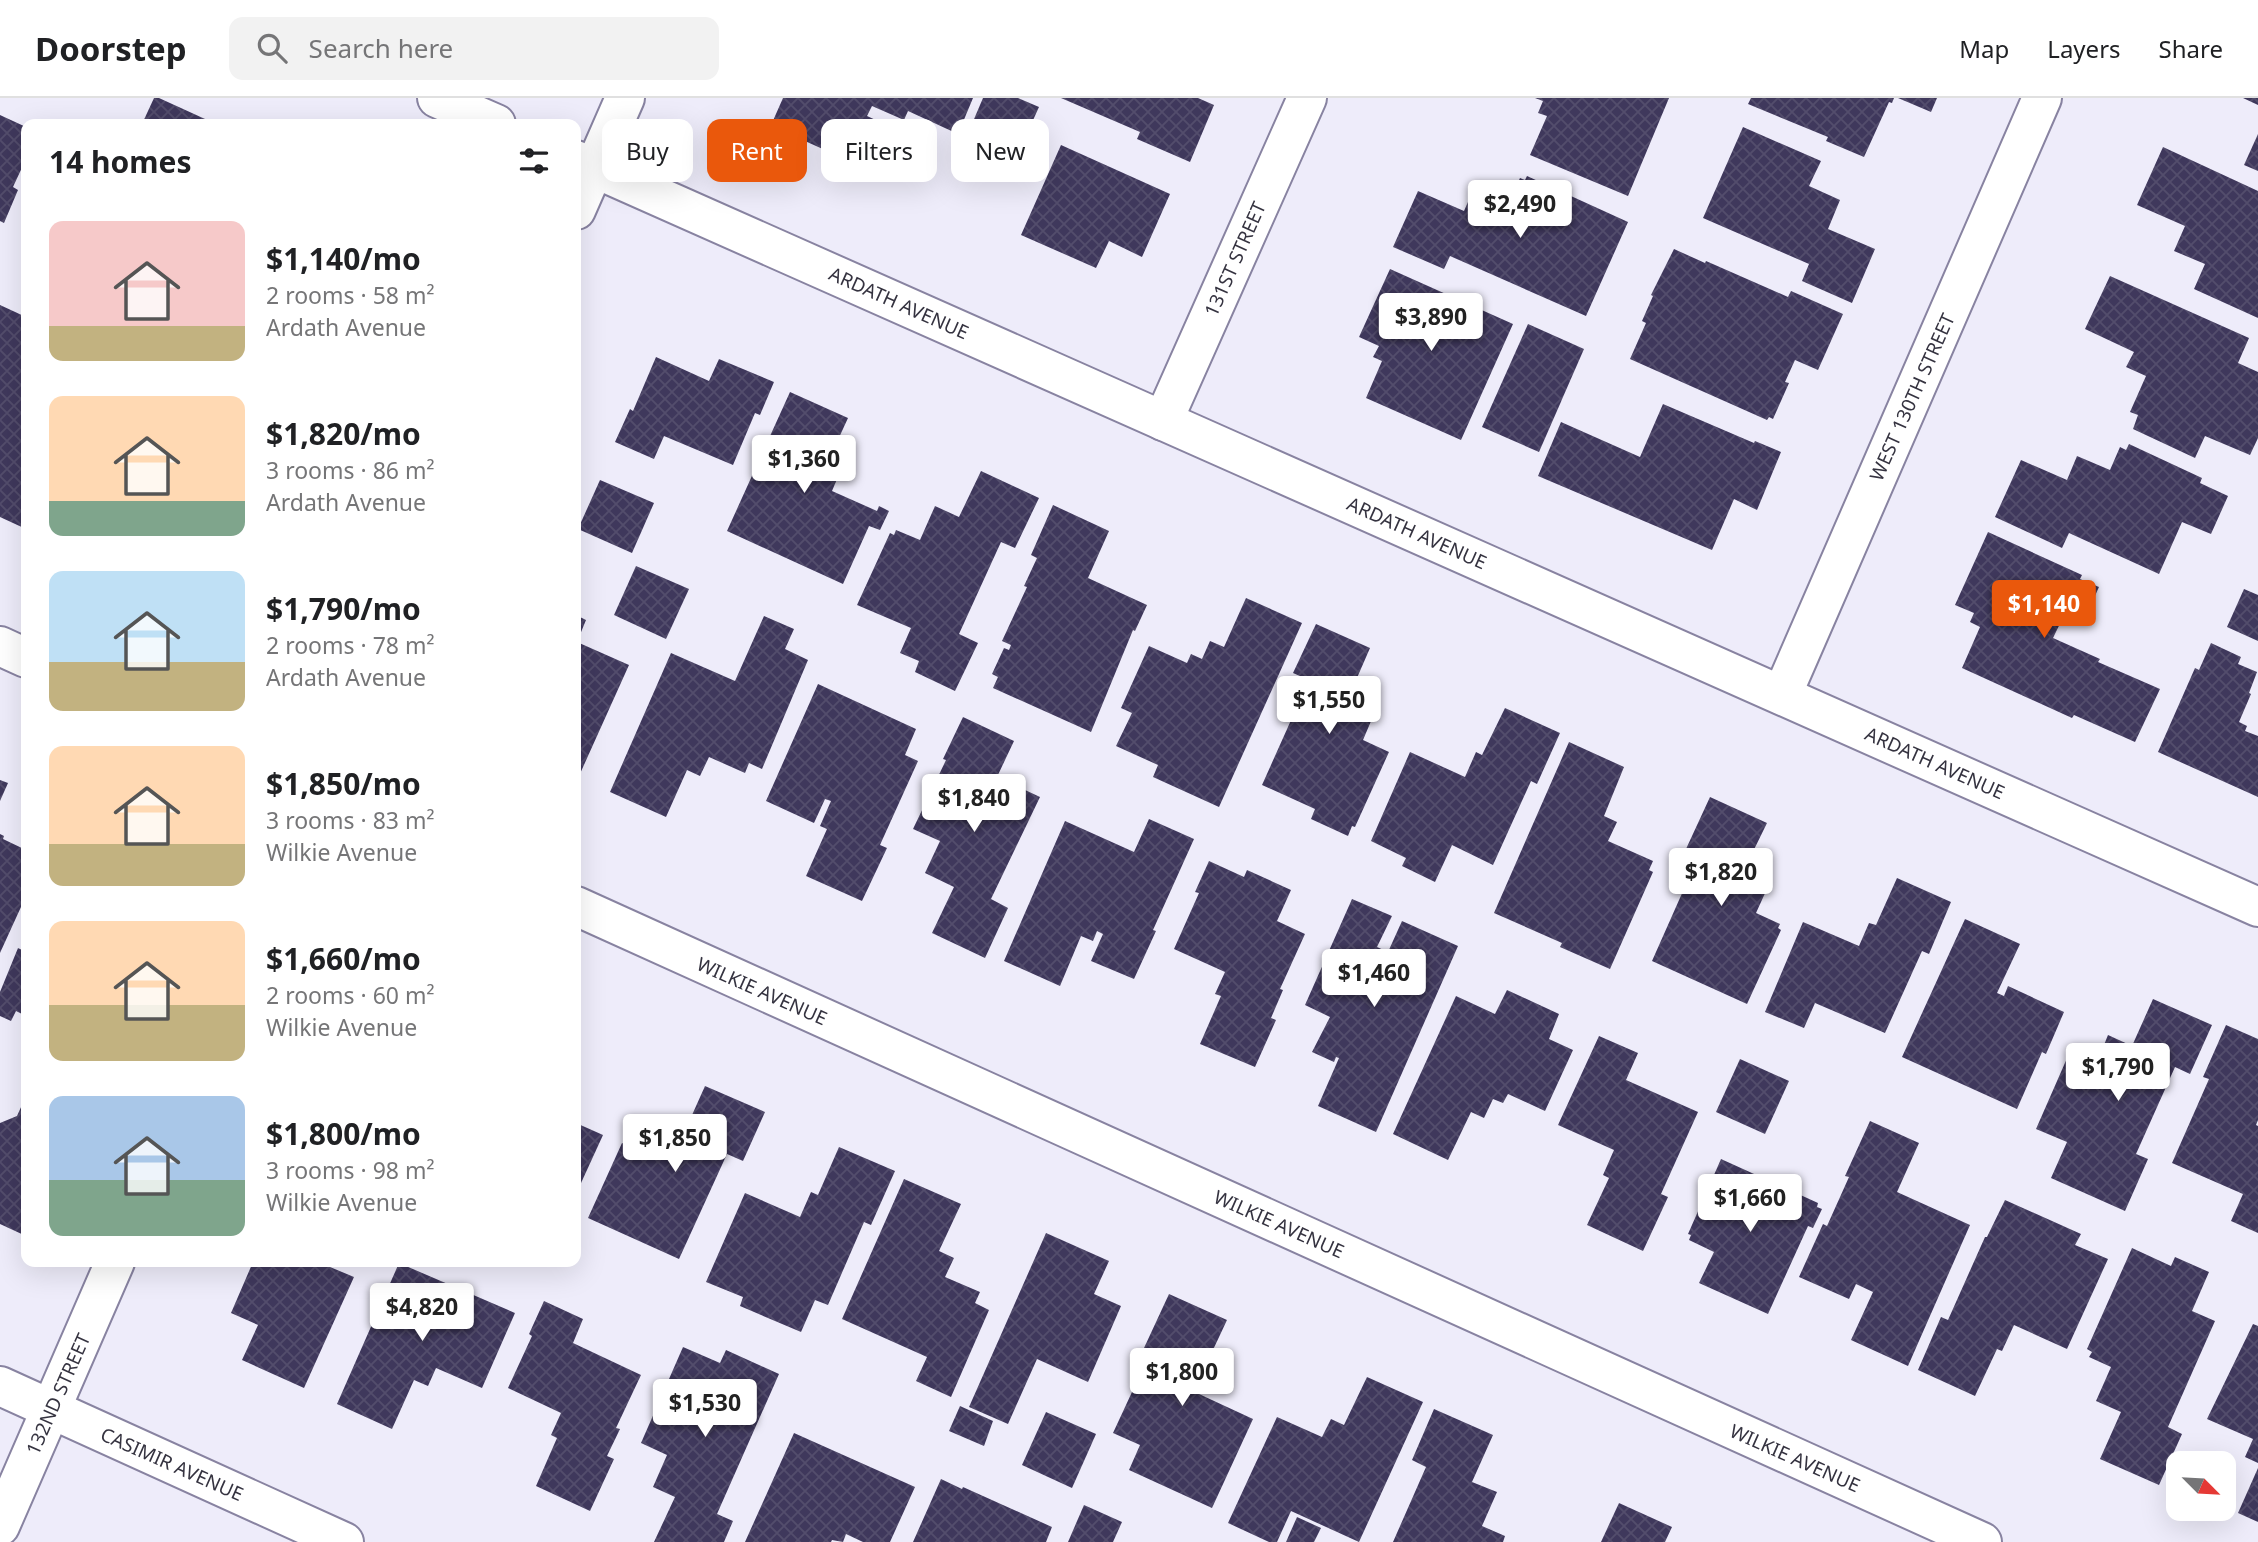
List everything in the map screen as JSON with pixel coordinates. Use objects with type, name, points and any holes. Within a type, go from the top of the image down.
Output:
[{"type":"street","points":[[437,98],[485,119]]},
{"type":"street","points":[[581,184],[585,164],[625,98]]},
{"type":"street","name":"131ST STREET","points":[[1163,421],[1307,98]]},
{"type":"street","name":"WEST 130TH STREET","points":[[1782,695],[2042,98]]},
{"type":"street","name":"ARDATH AVENUE","points":[[585,164],[2258,907]]},
{"type":"street","points":[[0,646],[21,656]]},
{"type":"street","name":"WILKIE AVENUE","points":[[581,908],[1982,1542]]},
{"type":"street","name":"132ND STREET","points":[[0,1526],[113,1267]]},
{"type":"street","name":"CASIMIR AVENUE","points":[[0,1387],[344,1542]]},
{"type":"building","points":[[154,98],[159,98],[205,119],[144,119]]},
{"type":"building","points":[[783,98],[973,98],[964,119],[951,119],[951,131],[937,124],[937,119],[925,119],[908,111],[904,119],[902,119],[872,106],[867,116],[874,119],[821,119],[821,148],[807,142],[807,119],[774,119]]},
{"type":"building","points":[[983,98],[1018,98],[1039,107],[1034,119],[974,119]]},
{"type":"building","points":[[1061,98],[1198,98],[1214,105],[1190,162],[1137,139],[1140,132]]},
{"type":"building","points":[[1535,98],[1669,98],[1628,196],[1530,155],[1547,116],[1538,113],[1543,101]]},
{"type":"building","points":[[1751,98],[1894,98],[1892,103],[1889,102],[1864,157],[1826,141],[1828,137],[1748,104]]},
{"type":"building","points":[[1898,98],[1937,98],[1931,112]]},
{"type":"building","points":[[2243,98],[2258,98],[2258,105]]},
{"type":"building","points":[[0,115],[21,125],[21,170],[13,187],[18,190],[4,223],[0,221]]},
{"type":"building","points":[[1743,127],[1821,161],[1809,186],[1840,200],[1828,229],[1875,249],[1852,303],[1802,281],[1809,264],[1703,218]]},
{"type":"building","points":[[2258,134],[2258,171],[2244,165]]},
{"type":"building","points":[[1061,145],[1170,194],[1142,257],[1109,241],[1096,268],[1021,235],[1045,182],[1049,182],[1049,172]]},
{"type":"building","points":[[2163,147],[2258,191],[2258,318],[2194,289],[2205,264],[2174,251],[2185,226],[2137,205]]},
{"type":"building","points":[[1527,176],[1628,222],[1586,316],[1450,256],[1444,269],[1393,247],[1418,191],[1464,211],[1475,186],[1509,201],[1520,178],[1525,180]]},
{"type":"building","points":[[1674,249],[1788,297],[1791,291],[1843,314],[1818,370],[1795,360],[1785,382],[1789,383],[1773,419],[1769,417],[1767,420],[1630,359],[1646,323],[1642,321],[1653,296],[1651,295]]},
{"type":"building","points":[[1390,269],[1513,324],[1461,440],[1366,398],[1382,361],[1373,357],[1379,346],[1359,337]]},
{"type":"building","points":[[2110,276],[2249,338],[2238,363],[2258,372],[2258,438],[2250,455],[2205,436],[2195,458],[2133,429],[2138,415],[2130,412],[2146,376],[2126,367],[2134,352],[2085,329]]},
{"type":"building","points":[[0,305],[21,315],[21,527],[0,517]]},
{"type":"building","points":[[1528,324],[1584,349],[1539,452],[1482,427]]},
{"type":"building","points":[[656,357],[709,381],[719,359],[774,382],[760,415],[755,413],[733,465],[664,436],[654,459],[615,442],[630,409],[633,411]]},
{"type":"building","points":[[790,392],[848,418],[826,466],[840,472],[832,491],[877,511],[879,506],[889,511],[880,530],[869,526],[843,584],[727,531]]},
{"type":"building","points":[[1663,404],[1781,452],[1757,510],[1734,499],[1712,550],[1538,476],[1561,422],[1640,457]]},
{"type":"building","points":[[2129,444],[2202,478],[2200,483],[2228,496],[2211,534],[2182,522],[2159,574],[2069,533],[2062,548],[1995,517],[2021,460],[2067,480],[2077,456],[2110,470],[2120,447],[2126,450]]},
{"type":"building","points":[[981,471],[1039,498],[1015,548],[1001,542],[959,634],[978,643],[955,691],[915,672],[919,661],[900,653],[911,628],[857,605],[890,533],[894,535],[896,530],[920,540],[935,506],[959,517]]},
{"type":"building","points":[[600,480],[654,503],[632,553],[581,530],[581,522]]},
{"type":"building","points":[[1053,505],[1109,531],[1088,578],[1147,605],[1135,631],[1133,630],[1091,732],[993,688],[998,677],[992,674],[1004,648],[1009,650],[1011,645],[1002,641],[1027,587],[1024,586],[1037,558],[1031,555]]},
{"type":"building","points":[[1988,532],[2082,575],[2080,579],[2099,587],[2089,609],[2071,601],[2053,638],[2100,659],[2098,662],[2160,689],[2135,742],[2074,715],[2072,718],[1962,668],[1980,627],[1970,622],[1974,613],[1955,605]]},
{"type":"building","points":[[636,566],[689,589],[666,639],[614,615]]},
{"type":"building","points":[[2244,589],[2258,595],[2258,641],[2227,627]]},
{"type":"building","points":[[1246,598],[1302,623],[1219,807],[1153,777],[1158,765],[1116,746],[1132,713],[1121,708],[1149,646],[1187,663],[1191,654],[1202,659],[1210,641],[1224,647]]},
{"type":"building","points":[[764,616],[794,629],[785,649],[808,660],[762,769],[749,763],[745,773],[709,757],[700,776],[687,770],[666,817],[610,792],[671,653],[735,681]]},
{"type":"building","points":[[581,618],[586,620],[581,632]]},
{"type":"building","points":[[1316,624],[1370,648],[1350,694],[1377,707],[1363,740],[1389,752],[1355,827],[1352,826],[1348,836],[1311,819],[1315,809],[1262,785],[1309,680],[1293,673]]},
{"type":"building","points":[[2211,643],[2241,657],[2238,664],[2257,672],[2239,722],[2247,726],[2245,731],[2258,736],[2258,797],[2158,752],[2195,668],[2199,670]]},
{"type":"building","points":[[581,644],[629,665],[581,772]]},
{"type":"building","points":[[818,684],[916,729],[905,755],[918,761],[880,845],[887,848],[862,901],[806,876],[827,829],[820,826],[831,801],[825,799],[814,823],[766,801]]},
{"type":"building","points":[[1505,708],[1560,733],[1537,784],[1531,781],[1493,865],[1452,845],[1435,882],[1402,866],[1406,858],[1371,841],[1410,752],[1465,777],[1476,752],[1482,755]]},
{"type":"building","points":[[963,717],[1014,741],[997,777],[1040,797],[991,899],[1008,908],[985,958],[932,933],[954,887],[925,873],[940,841],[913,829]]},
{"type":"building","points":[[1569,742],[1624,767],[1604,816],[1617,822],[1608,841],[1653,861],[1649,870],[1653,872],[1610,969],[1560,947],[1562,943],[1494,913]]},
{"type":"building","points":[[0,780],[8,783],[0,801]]},
{"type":"building","points":[[1710,797],[1767,823],[1745,868],[1771,880],[1756,913],[1780,924],[1778,928],[1781,930],[1747,1004],[1652,961],[1699,855],[1686,849]]},
{"type":"building","points":[[1149,819],[1194,839],[1134,979],[1091,961],[1103,934],[1097,931],[1093,941],[1081,936],[1060,986],[1004,961],[1065,821],[1134,852]]},
{"type":"building","points":[[0,834],[4,836],[3,839],[21,848],[21,907],[0,953]]},
{"type":"building","points":[[1209,861],[1244,877],[1247,870],[1291,890],[1277,921],[1305,934],[1280,989],[1283,990],[1271,1018],[1276,1020],[1255,1067],[1200,1044],[1221,996],[1215,994],[1225,972],[1174,949],[1199,893],[1195,892]]},
{"type":"building","points":[[1897,878],[1951,902],[1929,954],[1922,951],[1885,1033],[1815,1003],[1804,1028],[1765,1012],[1803,922],[1859,946],[1869,923],[1876,925]]},
{"type":"building","points":[[1352,899],[1392,916],[1377,947],[1388,952],[1402,921],[1458,946],[1376,1132],[1318,1106],[1339,1058],[1336,1057],[1334,1062],[1312,1052],[1330,1017],[1305,1005]]},
{"type":"building","points":[[1965,919],[2020,944],[1997,993],[2004,996],[2008,986],[2064,1012],[2046,1054],[2042,1052],[2017,1109],[1902,1057]]},
{"type":"building","points":[[18,948],[21,950],[21,1014],[16,1011],[11,1021],[0,1016],[0,992]]},
{"type":"building","points":[[1507,990],[1559,1014],[1549,1039],[1573,1050],[1545,1111],[1508,1094],[1503,1103],[1493,1099],[1484,1118],[1471,1112],[1448,1160],[1393,1134],[1456,996],[1495,1014]]},
{"type":"building","points":[[2153,999],[2212,1025],[2190,1074],[2175,1067],[2136,1154],[2148,1159],[2125,1211],[2051,1178],[2067,1142],[2036,1129],[2068,1056],[2095,1067],[2108,1035],[2132,1046]]},
{"type":"building","points":[[2226,1025],[2258,1039],[2258,1233],[2231,1221],[2243,1194],[2172,1163],[2209,1079],[2203,1077]]},
{"type":"building","points":[[1599,1036],[1638,1053],[1626,1080],[1698,1112],[1661,1194],[1668,1197],[1643,1251],[1587,1225],[1609,1178],[1603,1175],[1614,1150],[1558,1125]]},
{"type":"building","points":[[1740,1059],[1789,1081],[1765,1134],[1716,1112]]},
{"type":"building","points":[[705,1086],[765,1112],[743,1161],[727,1154],[679,1259],[588,1218],[622,1143],[647,1153],[661,1122],[684,1133]]},
{"type":"building","points":[[21,1107],[21,1234],[0,1224],[0,1123],[17,1116]]},
{"type":"building","points":[[1870,1121],[1919,1143],[1897,1192],[1970,1225],[1908,1366],[1851,1340],[1873,1292],[1856,1284],[1849,1299],[1799,1277],[1823,1224],[1827,1226],[1849,1177],[1845,1176]]},
{"type":"building","points":[[581,1125],[603,1135],[581,1183]]},
{"type":"building","points":[[839,1147],[895,1171],[871,1225],[864,1222],[828,1305],[815,1300],[801,1332],[740,1306],[743,1297],[706,1282],[745,1193],[800,1217],[811,1192],[818,1195]]},
{"type":"building","points":[[1721,1159],[1818,1203],[1817,1207],[1822,1209],[1813,1228],[1808,1226],[1768,1314],[1699,1283],[1714,1252],[1689,1240],[1691,1235],[1688,1234]]},
{"type":"building","points":[[904,1179],[961,1204],[939,1251],[954,1258],[945,1277],[980,1292],[975,1303],[989,1310],[951,1397],[916,1381],[927,1357],[842,1319]]},
{"type":"building","points":[[2005,1200],[2081,1234],[2075,1245],[2108,1259],[2067,1349],[2014,1325],[2002,1351],[1997,1349],[1975,1396],[1918,1370],[1941,1317],[1948,1320],[1985,1237]]},
{"type":"building","points":[[1046,1233],[1109,1261],[1094,1294],[1121,1306],[1088,1382],[1037,1359],[1008,1424],[969,1407]]},
{"type":"building","points":[[2132,1248],[2171,1266],[2175,1257],[2209,1272],[2192,1311],[2215,1321],[2168,1427],[2182,1434],[2174,1451],[2166,1451],[2166,1469],[2159,1485],[2100,1459],[2121,1412],[2096,1401],[2111,1367],[2089,1357],[2092,1352],[2087,1349]]},
{"type":"building","points":[[251,1267],[330,1267],[354,1277],[304,1388],[242,1360],[258,1325],[231,1313]]},
{"type":"building","points":[[397,1267],[408,1267],[515,1313],[482,1388],[436,1368],[428,1386],[414,1380],[392,1429],[337,1404]]},
{"type":"building","points":[[1169,1294],[1227,1320],[1205,1367],[1210,1369],[1199,1394],[1253,1419],[1212,1508],[1129,1470],[1140,1445],[1113,1433],[1151,1351],[1144,1348]]},
{"type":"building","points":[[544,1301],[583,1319],[573,1343],[641,1375],[616,1428],[620,1429],[607,1456],[614,1459],[590,1511],[536,1486],[557,1438],[551,1435],[561,1413],[508,1388],[532,1336],[529,1334]]},
{"type":"building","points":[[2253,1324],[2258,1326],[2258,1463],[2245,1457],[2253,1439],[2207,1419]]},
{"type":"building","points":[[683,1347],[720,1363],[726,1350],[779,1374],[717,1514],[733,1521],[724,1542],[654,1542],[675,1497],[653,1487],[667,1455],[641,1443]]},
{"type":"building","points":[[1367,1377],[1423,1402],[1359,1542],[1291,1511],[1277,1542],[1269,1542],[1228,1523],[1277,1417],[1322,1437],[1331,1419],[1344,1425]]},
{"type":"building","points":[[960,1406],[993,1421],[984,1446],[949,1431]]},
{"type":"building","points":[[1434,1409],[1493,1435],[1472,1482],[1497,1492],[1482,1526],[1505,1536],[1503,1542],[1393,1542],[1426,1467],[1412,1460]]},
{"type":"building","points":[[1046,1412],[1096,1434],[1072,1488],[1022,1465]]},
{"type":"building","points":[[794,1433],[915,1487],[890,1542],[863,1542],[846,1534],[843,1542],[745,1542]]},
{"type":"building","points":[[2258,1468],[2258,1522],[2238,1513]]},
{"type":"building","points":[[941,1479],[1052,1527],[1046,1542],[913,1542]]},
{"type":"building","points":[[1619,1503],[1672,1527],[1665,1542],[1601,1542]]},
{"type":"building","points":[[1084,1505],[1122,1522],[1113,1542],[1068,1542]]},
{"type":"building","points":[[1297,1517],[1321,1528],[1314,1542],[1286,1542]]}]
